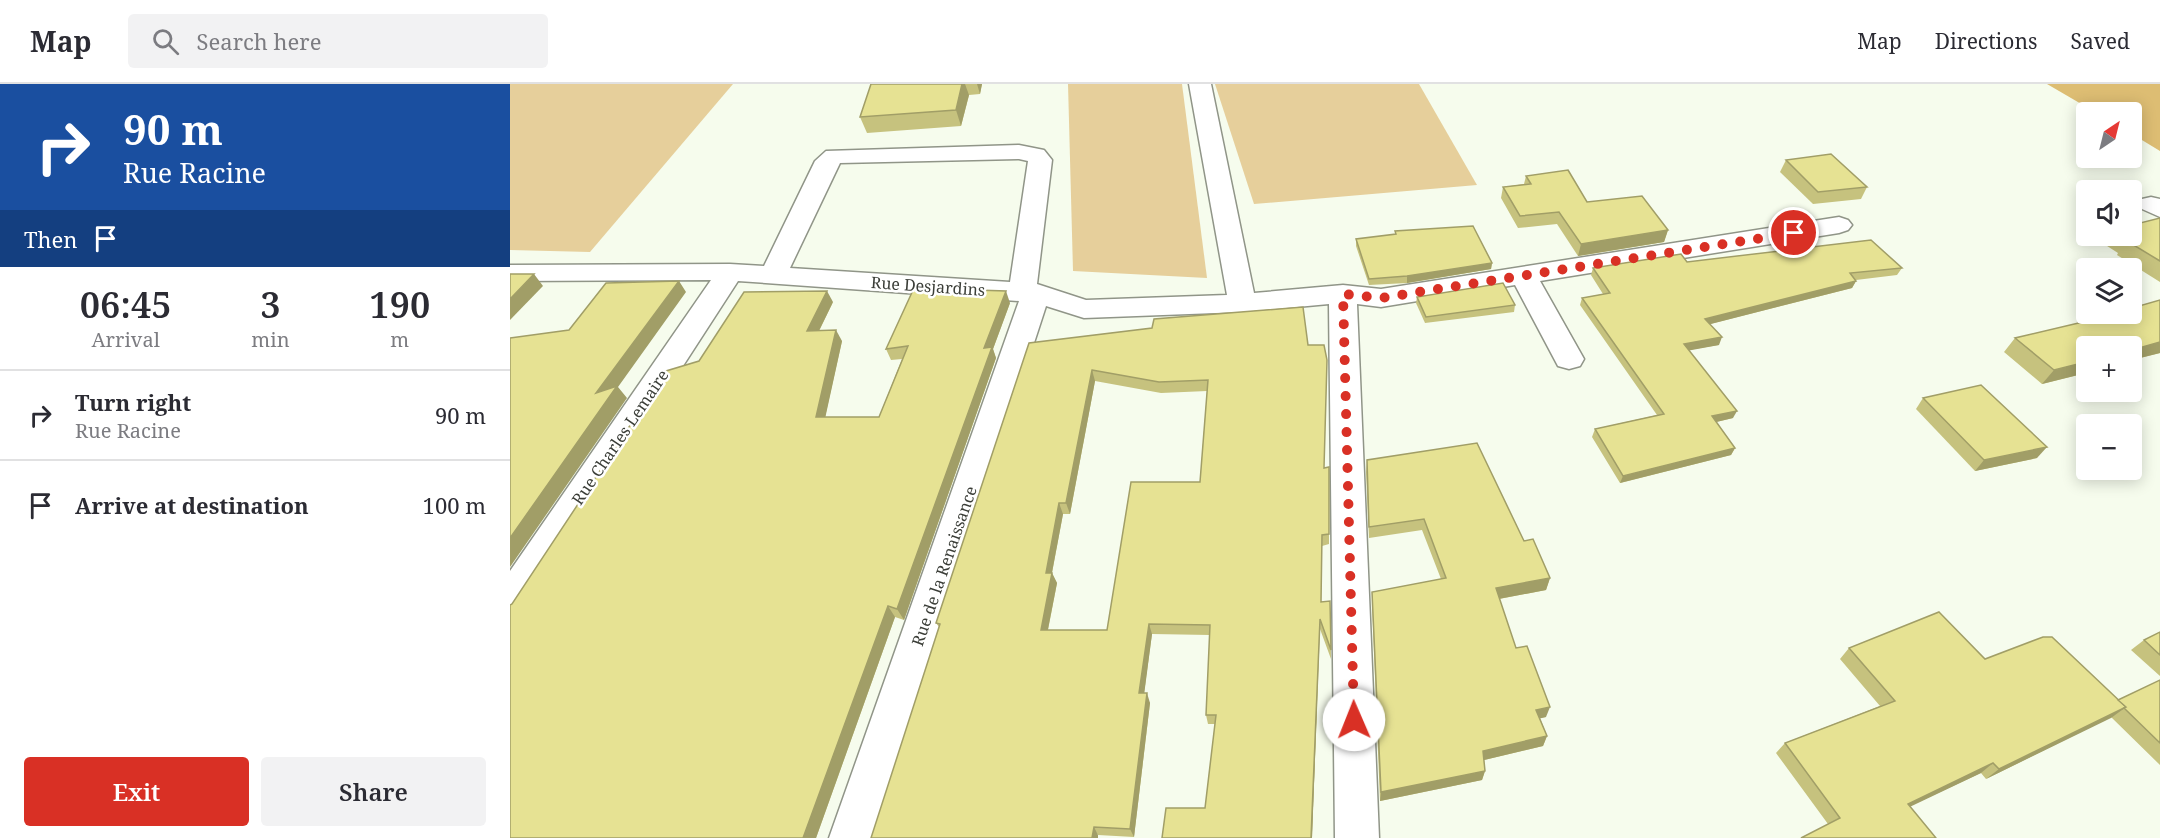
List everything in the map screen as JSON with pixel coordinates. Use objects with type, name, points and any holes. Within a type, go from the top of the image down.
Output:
[{"type":"street","points":[[1200,84],[1242,303]]},
{"type":"street","name":"Rue de la Renaissance","points":[[773,275],[827,161],[834,156],[1019,152],[1036,155],[1040,160],[1029,293],[851,838]]},
{"type":"street","name":"Rue Desjardins","points":[[510,273],[730,272],[1029,293],[1084,309],[1242,303],[1343,294],[1381,298],[1839,225]]},
{"type":"street","name":"Rue Charles Lemaire","points":[[510,602],[730,272]]},
{"type":"street","points":[[1524,276],[1569,359]]},
{"type":"street","points":[[1343,294],[1357,838]]},
{"type":"shaded area","points":[[510,84],[733,84],[590,252],[510,250]]},
{"type":"shaded area","points":[[1068,84],[1182,84],[1207,278],[1073,271]]},
{"type":"shaded area","points":[[1215,84],[1419,84],[1477,185],[1254,204]]},
{"type":"shaded area","points":[[2047,84],[2160,84],[2160,151],[2142,140],[2142,102],[2078,102]]},
{"type":"building","points":[[871,84],[962,84],[956,110],[860,117]]},
{"type":"building","points":[[1831,154],[1867,187],[1818,192],[1786,160]]},
{"type":"building","points":[[1568,170],[1587,202],[1642,196],[1668,230],[1581,244],[1559,212],[1520,216],[1503,187],[1531,184],[1526,176]]},
{"type":"building","points":[[2160,218],[2160,261],[2135,246],[2142,246],[2142,222]]},
{"type":"building","points":[[1473,226],[1492,263],[1407,276],[1369,279],[1356,239],[1396,234],[1395,231]]},
{"type":"building","points":[[1871,240],[1902,268],[1850,273],[1856,281],[1705,319],[1722,337],[1684,344],[1737,411],[1712,416],[1735,448],[1623,476],[1595,429],[1664,414],[1582,298],[1610,293],[1593,268],[1681,254],[1687,262]]},
{"type":"building","points":[[510,274],[534,274],[510,299]]},
{"type":"building","points":[[679,281],[596,393],[617,386],[510,538],[510,338],[569,330],[606,283]]},
{"type":"building","points":[[1503,283],[1515,305],[1426,317],[1417,297]]},
{"type":"building","points":[[914,288],[1006,291],[984,348],[992,347],[897,609],[888,606],[803,838],[510,838],[510,605],[666,371],[699,361],[744,292],[827,291],[807,331],[836,330],[816,417],[879,417],[908,346],[886,349]]},
{"type":"building","points":[[2160,300],[2160,342],[2142,347],[2142,336],[2076,336],[2076,364],[2054,370],[2015,338],[2076,324],[2142,324],[2142,305]]},
{"type":"building","points":[[1303,307],[1308,345],[1324,345],[1327,360],[1324,468],[1329,467],[1329,534],[1322,535],[1321,602],[1330,601],[1331,650],[1320,619],[1311,838],[1162,838],[1166,808],[1205,808],[1216,715],[1206,715],[1210,625],[1149,624],[1139,693],[1147,693],[1130,829],[1094,827],[1092,838],[871,838],[940,624],[936,623],[1029,343],[1152,328],[1154,319]],"holes":[[[1092,370],[1159,382],[1208,380],[1200,482],[1131,482],[1107,630],[1041,630],[1052,573],[1046,573],[1059,503],[1066,503]]]},
{"type":"building","points":[[1981,385],[2047,447],[1984,460],[1923,398]]},
{"type":"building","points":[[1477,443],[1524,541],[1533,539],[1550,578],[1496,588],[1516,648],[1527,646],[1550,707],[1536,710],[1547,736],[1483,751],[1485,771],[1381,792],[1372,592],[1446,578],[1424,519],[1369,527],[1367,460]]},
{"type":"building","points":[[1939,612],[1985,659],[2043,637],[2052,637],[2126,707],[1999,769],[1993,763],[1908,804],[1936,838],[1801,838],[1840,818],[1785,743],[1895,701],[1849,648]]},
{"type":"building","points":[[2160,632],[2160,655],[2144,640]]},
{"type":"building","points":[[2160,680],[2160,743],[2118,700]]},
{"type":"route","points":[[1354,720],[1343,294],[1381,298],[1794,233]]}]
